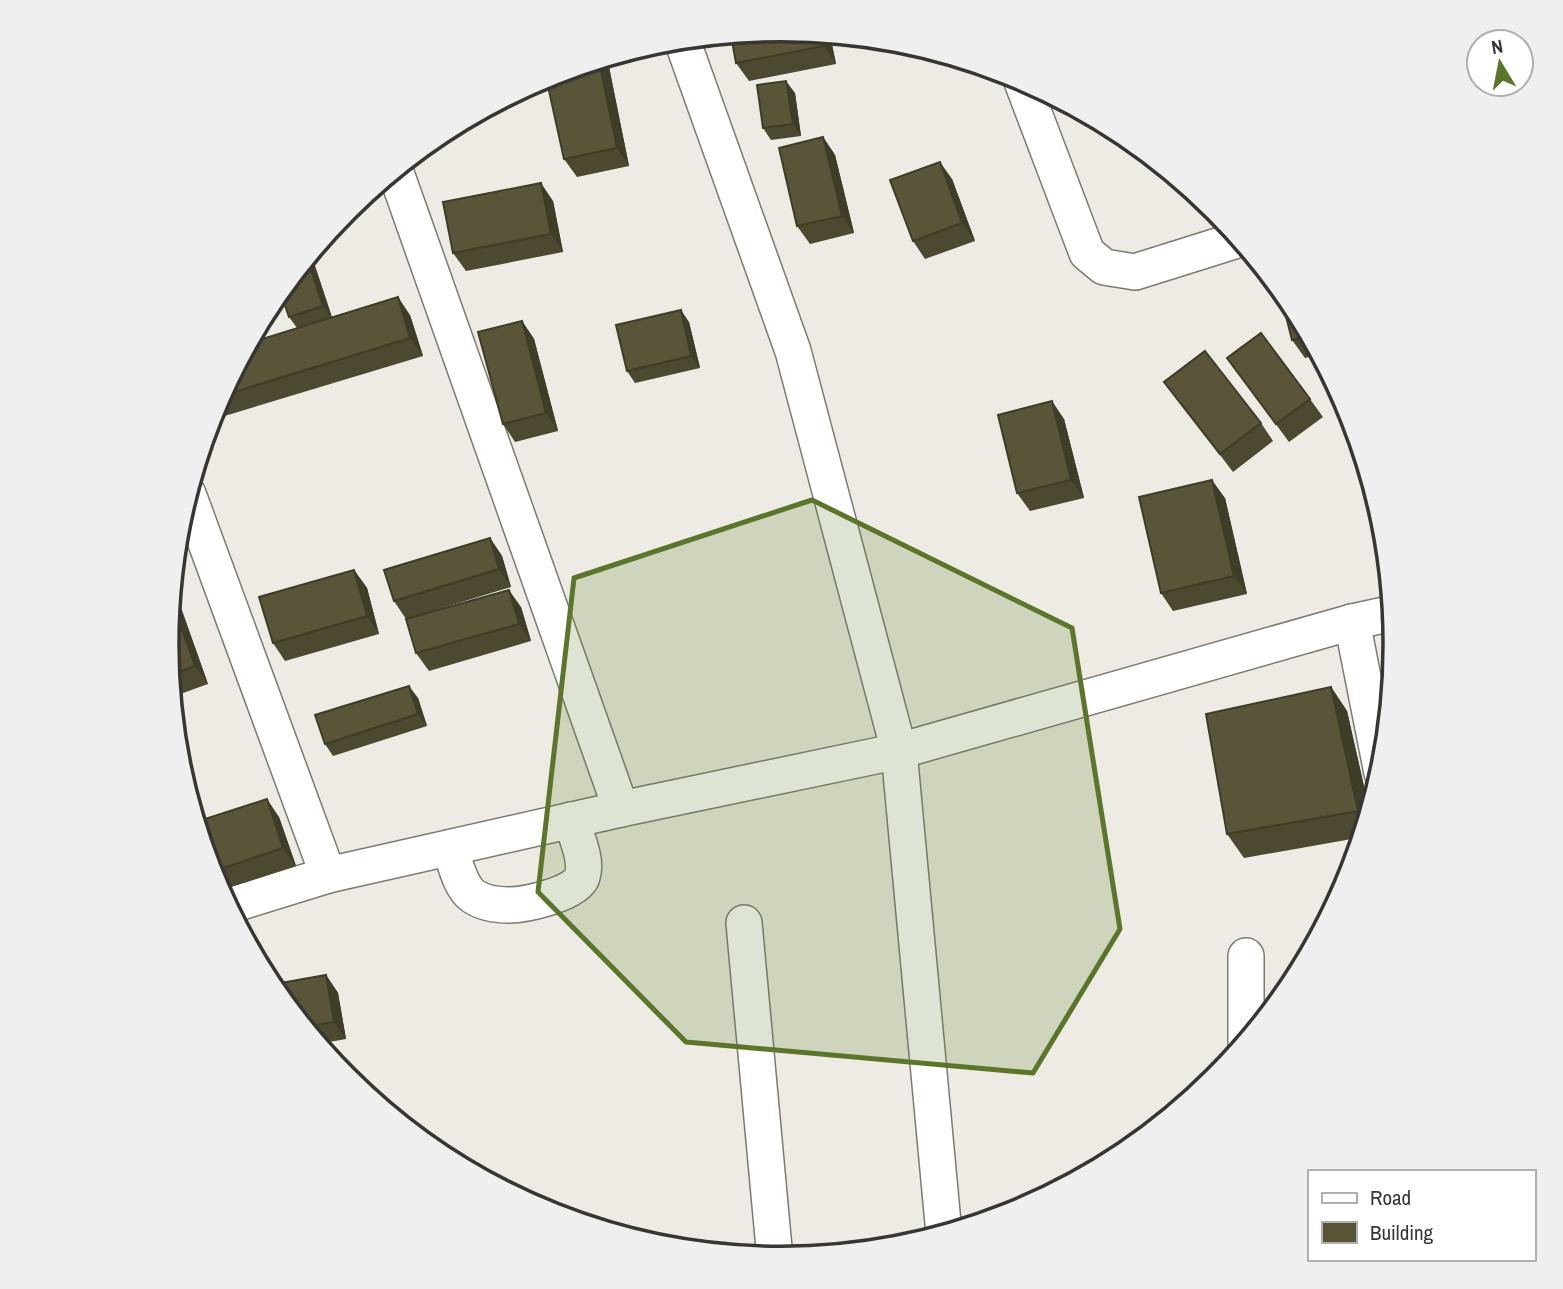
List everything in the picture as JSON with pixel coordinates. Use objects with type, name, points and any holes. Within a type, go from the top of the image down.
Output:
[{"type":"street","points":[[685,50],[793,351],[899,751],[943,1224]]},
{"type":"street","points":[[1027,95],[1087,253],[1104,267],[1135,272],[1230,242]]},
{"type":"street","points":[[399,180],[621,808]]},
{"type":"street","points":[[195,512],[328,875]]},
{"type":"street","points":[[237,903],[328,875],[621,808],[899,751],[1383,615]]},
{"type":"street","points":[[1352,622],[1376,741]]},
{"type":"street","points":[[450,848],[470,895],[492,904],[511,905],[563,893],[575,887],[582,877],[582,856],[571,820]]},
{"type":"street","points":[[744,923],[774,1247]]},
{"type":"street","points":[[1246,956],[1246,1027]]},
{"type":"highlighted area","points":[[812,500],[1072,628],[1120,929],[1033,1073],[686,1042],[538,892],[574,578]]},
{"type":"building","points":[[782,42],[821,43],[824,46],[736,63],[733,44]]},
{"type":"building","points":[[601,70],[617,148],[564,159],[549,89]]},
{"type":"building","points":[[786,81],[793,124],[763,128],[757,85]]},
{"type":"building","points":[[823,137],[842,216],[797,226],[779,148]]},
{"type":"building","points":[[940,162],[962,223],[913,241],[890,180]]},
{"type":"building","points":[[541,183],[551,234],[453,253],[443,202]]},
{"type":"building","points":[[311,270],[323,306],[289,317],[285,305]]},
{"type":"building","points":[[398,297],[410,338],[235,392],[263,339]]},
{"type":"building","points":[[681,310],[691,356],[627,371],[616,325]]},
{"type":"building","points":[[1286,316],[1300,338],[1292,340]]},
{"type":"building","points":[[522,321],[546,413],[503,424],[478,332]]},
{"type":"building","points":[[1261,333],[1310,399],[1276,424],[1227,358]]},
{"type":"building","points":[[1205,351],[1261,423],[1220,454],[1164,382]]},
{"type":"building","points":[[1052,401],[1071,480],[1017,493],[998,415]]},
{"type":"building","points":[[1212,480],[1234,576],[1161,593],[1139,497]]},
{"type":"building","points":[[490,538],[499,569],[394,601],[384,570]]},
{"type":"building","points":[[354,570],[367,616],[273,643],[259,597]]},
{"type":"building","points":[[509,590],[519,624],[416,653],[406,619]]},
{"type":"building","points":[[180,623],[195,666],[180,672]]},
{"type":"building","points":[[409,686],[418,714],[325,744],[315,715]]},
{"type":"building","points":[[1331,687],[1358,811],[1227,834],[1206,714]]},
{"type":"building","points":[[267,799],[283,848],[222,868],[205,819]]},
{"type":"building","points":[[326,975],[334,1022],[315,1025],[284,983]]}]
